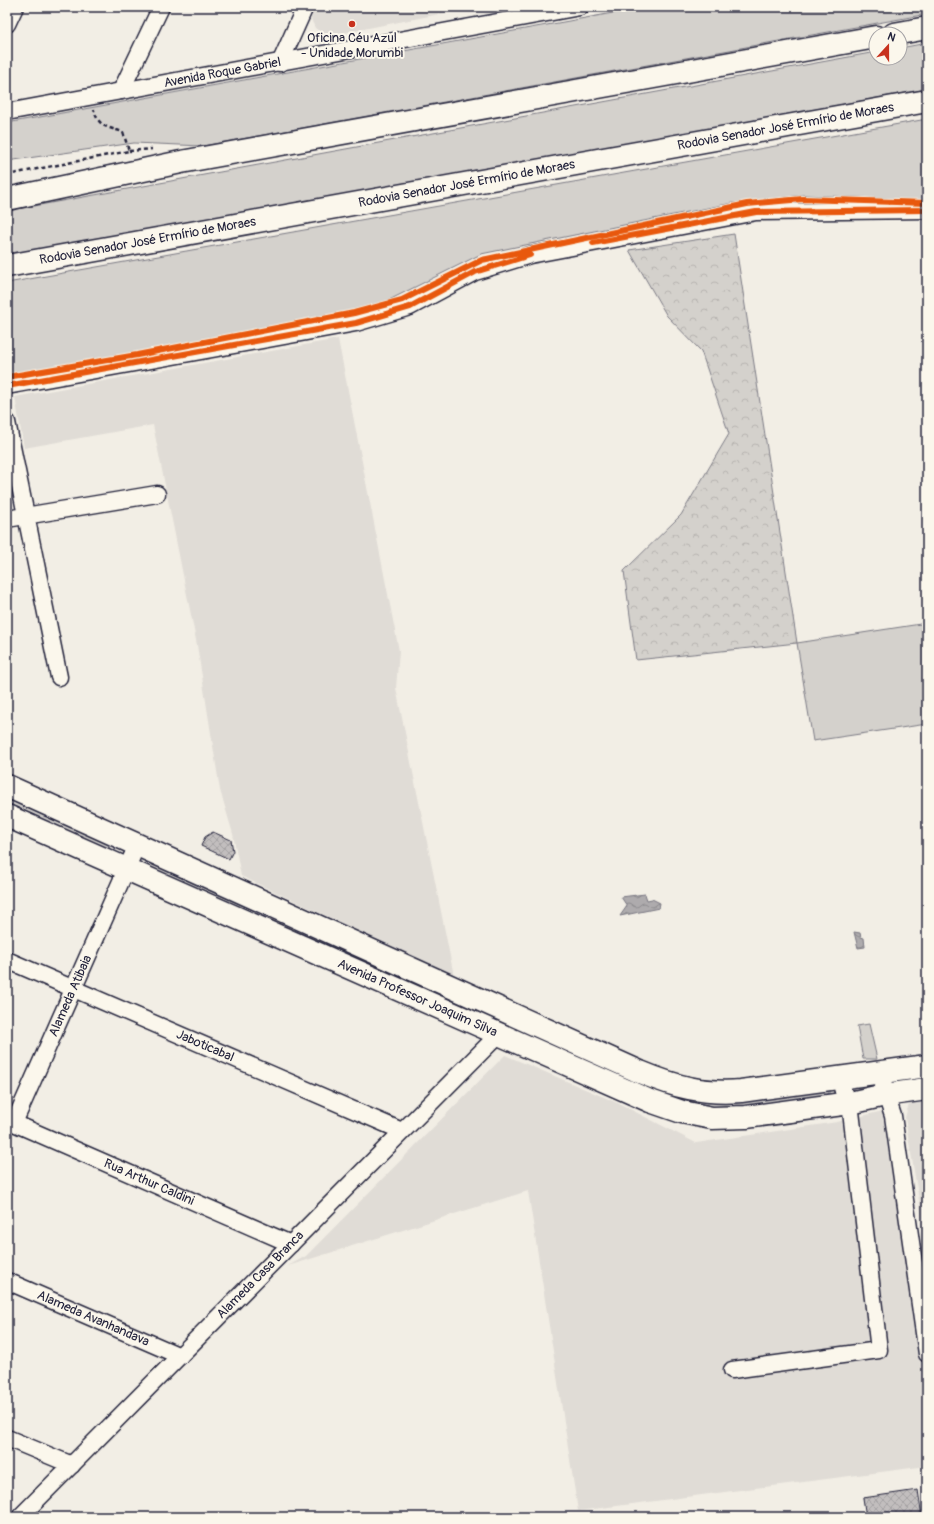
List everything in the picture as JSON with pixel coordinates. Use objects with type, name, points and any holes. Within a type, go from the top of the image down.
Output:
[{"type":"main road","points":[[908,31],[927,28]]},
{"type":"main road","points":[[7,198],[181,162],[868,38]]},
{"type":"main road","name":"Rodovia Senador José Ermírio de Moraes","points":[[7,266],[927,101]]},
{"type":"main road","name":"Avenida Professor Joaquim Silva","points":[[7,786],[663,1082],[688,1089],[718,1093],[927,1066]]},
{"type":"main road","name":"Avenida Professor Joaquim Silva","points":[[7,816],[500,1033],[650,1101],[682,1112],[712,1118],[746,1117],[850,1103],[927,1089]]},
{"type":"street","points":[[121,91],[161,7]]},
{"type":"street","points":[[280,64],[305,7]]},
{"type":"street","name":"Avenida Roque Gabriel","points":[[7,112],[280,64],[580,7]]},
{"type":"street","points":[[7,386],[356,323],[410,307],[475,272],[530,256],[756,212],[927,210]]},
{"type":"street","points":[[7,422],[59,677]]},
{"type":"street","points":[[7,519],[157,494]]},
{"type":"street","points":[[126,868],[137,845]]},
{"type":"street","name":"Alameda Atibaia","points":[[11,1122],[73,989],[126,868]]},
{"type":"street","name":"Jaboticabal","points":[[7,960],[402,1131]]},
{"type":"street","name":"Alameda Casa Branca","points":[[20,1517],[500,1033]]},
{"type":"street","points":[[893,1071],[893,1116],[927,1354]]},
{"type":"street","points":[[732,1370],[879,1350],[850,1103],[841,1083],[846,1077]]},
{"type":"street","name":"Rua Arthur Caldini","points":[[11,1122],[291,1244]]},
{"type":"street","name":"Alameda Avanhandava","points":[[7,1281],[180,1356]]},
{"type":"street","points":[[7,1438],[72,1465]]},
{"type":"path","points":[[7,175],[106,156],[129,150],[126,135],[123,132],[103,126],[97,120],[91,97]]},
{"type":"shaded area","name":"Oficina Céu Azul - Unidade Morumbi","points":[[315,7],[475,7],[333,35],[323,34],[315,28],[311,19]]},
{"type":"shaded area","points":[[338,339],[399,651],[396,688],[454,976],[241,876],[233,834],[220,790],[197,645],[153,425],[24,448],[15,397]]},
{"type":"shaded area","points":[[505,1055],[620,1104],[696,1143],[837,1122],[883,1111],[888,1115],[927,1399],[927,1466],[578,1511],[528,1191],[288,1266],[306,1256]]},
{"type":"shaded area","points":[[927,1097],[927,1247],[905,1118],[910,1100]]},
{"type":"green space","points":[[646,7],[927,7],[927,14],[203,146],[134,143],[7,161],[7,123]]},
{"type":"green space","points":[[927,43],[927,89],[7,256],[7,211],[868,53],[868,66],[908,66],[908,47]]},
{"type":"green space","points":[[927,119],[927,200],[804,195],[732,203],[481,254],[357,316],[7,378],[7,283]]},
{"type":"green space","points":[[734,234],[797,643],[636,660],[624,571],[681,515],[729,434],[701,351],[667,316],[629,250]]},
{"type":"green space","points":[[927,623],[927,724],[813,741],[797,643]]},
{"type":"green space","points":[[7,797],[111,844],[107,852],[7,808]]},
{"type":"green space","points":[[147,860],[656,1087],[829,1088],[829,1099],[760,1106],[694,1108],[147,870]]},
{"type":"green space","points":[[869,1024],[877,1059],[863,1059],[857,1026]]},
{"type":"water","points":[[645,894],[647,900],[652,899],[660,903],[659,908],[620,916],[627,906],[621,897]]},
{"type":"water","points":[[854,932],[860,933],[861,937],[864,938],[865,947],[858,948]]},
{"type":"building","points":[[213,832],[231,840],[233,851],[229,859],[201,846],[205,837]]},
{"type":"building","points":[[918,1490],[922,1517],[866,1517],[863,1498]]},
{"type":"cycle path","points":[[7,377],[137,355],[354,313],[402,300],[482,260],[747,204],[803,199],[927,203]]},
{"type":"cycle path","points":[[593,243],[756,212],[926,210]]},
{"type":"cycle path","points":[[7,386],[356,323],[410,307],[475,272],[530,255]]},
{"type":"place","name":"Oficina Céu Azul - Unidade Morumbi","points":[[352,24]]}]
